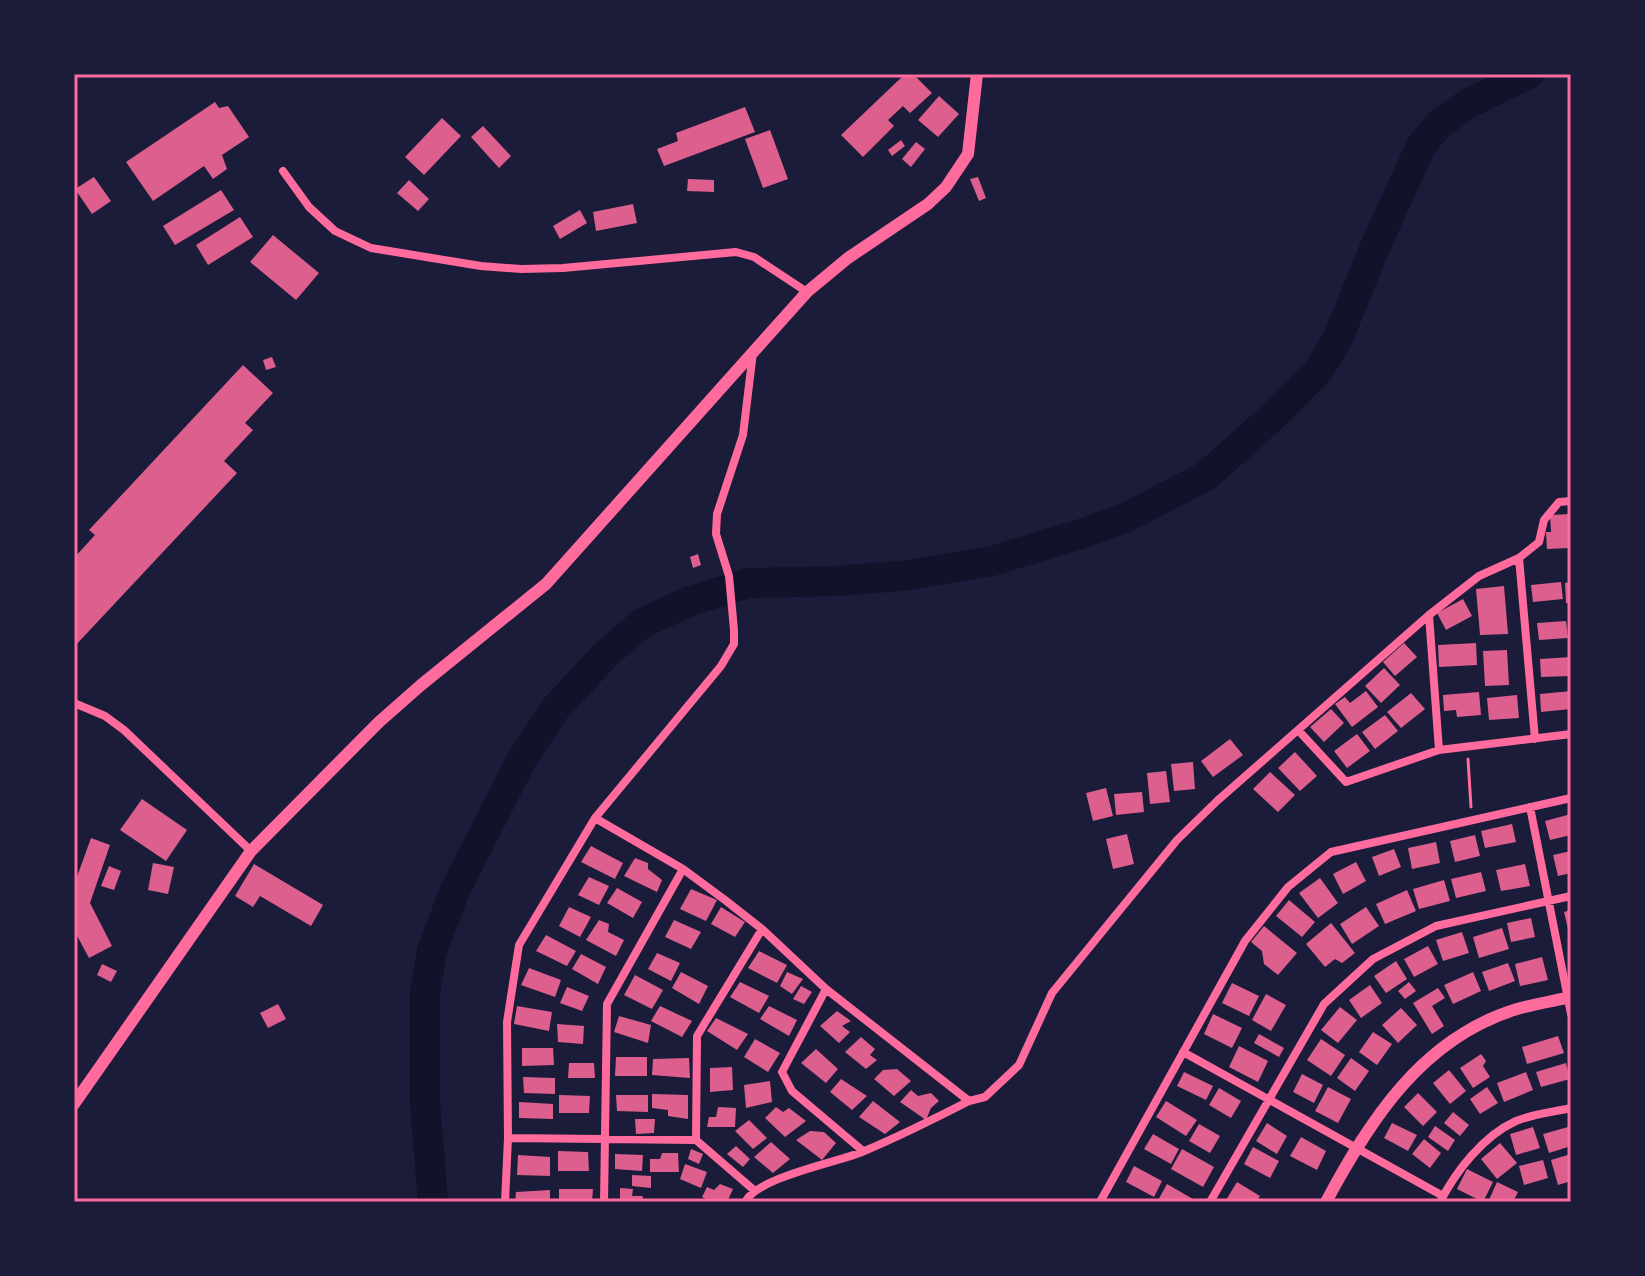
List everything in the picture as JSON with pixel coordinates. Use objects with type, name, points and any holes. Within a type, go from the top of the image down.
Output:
[{"type":"street","points":[[74,1104],[251,851],[379,722],[546,584],[807,292],[848,258],[928,204],[946,187],[968,154],[977,74]]},
{"type":"street","points":[[283,171],[309,207],[335,231],[371,248],[481,266],[521,269],[736,252],[754,257],[807,292]]},
{"type":"street","points":[[505,1202],[507,1022],[519,945],[595,818],[721,666],[734,644],[729,576],[716,534],[717,514],[743,435],[754,352]]},
{"type":"street","points":[[745,1202],[749,1194],[773,1182],[863,1151],[969,1101],[985,1097],[1019,1065],[1052,993],[1177,840],[1429,615],[1479,576],[1519,558],[1539,542],[1544,520],[1559,502],[1571,501]]},
{"type":"street","points":[[1519,558],[1535,739]]},
{"type":"street","points":[[1429,615],[1439,750]]},
{"type":"street","points":[[74,703],[105,716],[124,730],[251,851]]},
{"type":"street","points":[[1298,730],[1346,782],[1439,750],[1571,734]]},
{"type":"street","points":[[1100,1202],[1245,941],[1288,887],[1331,852],[1571,798]]},
{"type":"street","points":[[1530,807],[1571,1014]]},
{"type":"street","points":[[595,818],[683,869],[762,929],[826,989],[969,1101]]},
{"type":"street","points":[[604,1202],[607,1004],[683,869]]},
{"type":"street","points":[[1210,1202],[1324,1004],[1373,959],[1436,926],[1571,896]]},
{"type":"street","points":[[696,1140],[697,1036],[762,929]]},
{"type":"street","points":[[826,989],[782,1072],[792,1091],[863,1151]]},
{"type":"street","points":[[1326,1202],[1355,1148],[1400,1085],[1436,1053],[1472,1029],[1514,1010],[1569,997]]},
{"type":"street","points":[[1183,1052],[1441,1199],[1468,1160],[1494,1133],[1518,1120],[1571,1108]]},
{"type":"street","points":[[508,1138],[696,1140],[755,1191]]},
{"type":"path","points":[[1467,747],[1471,820]]},
{"type":"building","points":[[905,74],[913,74],[932,93],[910,113],[903,106],[888,120],[894,126],[863,157],[841,135]]},
{"type":"building","points":[[939,96],[959,114],[938,137],[918,120]]},
{"type":"building","points":[[215,102],[219,108],[228,106],[249,137],[222,155],[227,169],[213,179],[204,166],[153,201],[126,162]]},
{"type":"building","points":[[745,107],[755,132],[664,166],[657,149],[678,141],[676,133]]},
{"type":"building","points":[[442,118],[461,136],[424,175],[405,157]]},
{"type":"building","points":[[483,126],[511,156],[499,168],[471,137]]},
{"type":"building","points":[[770,130],[788,179],[763,188],[745,139]]},
{"type":"building","points":[[901,140],[905,146],[892,156],[888,150]]},
{"type":"building","points":[[916,142],[925,149],[911,167],[902,159]]},
{"type":"building","points":[[94,177],[111,201],[92,214],[75,189]]},
{"type":"building","points":[[978,177],[986,198],[979,201],[970,179]]},
{"type":"building","points":[[688,179],[714,180],[714,192],[687,191]]},
{"type":"building","points":[[409,180],[429,199],[418,211],[397,193]]},
{"type":"building","points":[[221,190],[234,210],[175,245],[163,226]]},
{"type":"building","points":[[633,204],[637,223],[596,231],[593,212]]},
{"type":"building","points":[[580,210],[587,223],[560,239],[553,226]]},
{"type":"building","points":[[240,217],[253,237],[208,265],[196,245]]},
{"type":"building","points":[[273,235],[319,273],[296,300],[250,262]]},
{"type":"building","points":[[272,357],[276,367],[266,370],[263,360]]},
{"type":"building","points":[[243,365],[273,393],[245,423],[253,430],[224,461],[237,473],[74,647],[74,558],[95,535],[89,530]]},
{"type":"building","points":[[1571,514],[1571,548],[1547,549],[1546,532],[1551,532],[1550,515]]},
{"type":"building","points":[[698,554],[701,565],[693,568],[690,557]]},
{"type":"building","points":[[1561,582],[1563,599],[1533,602],[1531,585]]},
{"type":"building","points":[[1571,582],[1571,603],[1566,603],[1565,583]]},
{"type":"building","points":[[1504,586],[1508,634],[1480,635],[1476,589]]},
{"type":"building","points":[[1463,599],[1472,616],[1446,630],[1437,613]]},
{"type":"building","points":[[1566,621],[1568,638],[1539,640],[1537,623]]},
{"type":"building","points":[[1404,643],[1417,657],[1395,676],[1383,662]]},
{"type":"building","points":[[1476,643],[1477,665],[1439,667],[1438,645]]},
{"type":"building","points":[[1507,650],[1509,685],[1485,686],[1483,651]]},
{"type":"building","points":[[1571,657],[1571,676],[1541,677],[1540,659]]},
{"type":"building","points":[[1384,668],[1400,685],[1381,703],[1365,686]]},
{"type":"building","points":[[1366,691],[1378,707],[1352,727],[1335,704],[1345,697],[1350,703]]},
{"type":"building","points":[[1571,691],[1571,709],[1541,712],[1540,694]]},
{"type":"building","points":[[1479,692],[1481,715],[1457,717],[1456,710],[1444,711],[1443,695]]},
{"type":"building","points":[[1411,693],[1425,709],[1401,728],[1387,712]]},
{"type":"building","points":[[1517,695],[1519,718],[1489,720],[1487,698]]},
{"type":"building","points":[[1331,709],[1344,723],[1324,742],[1310,727]]},
{"type":"building","points":[[1385,715],[1398,731],[1375,749],[1362,732]]},
{"type":"building","points":[[1357,734],[1370,751],[1347,768],[1334,751]]},
{"type":"building","points":[[1230,739],[1243,755],[1213,777],[1201,761]]},
{"type":"building","points":[[1295,752],[1317,776],[1300,791],[1278,768]]},
{"type":"building","points":[[1193,762],[1195,789],[1174,791],[1171,764]]},
{"type":"building","points":[[1166,771],[1170,802],[1150,804],[1147,773]]},
{"type":"building","points":[[1270,772],[1295,795],[1278,812],[1253,789]]},
{"type":"building","points":[[1106,788],[1113,816],[1093,821],[1086,793]]},
{"type":"building","points":[[1142,792],[1144,812],[1116,815],[1114,794]]},
{"type":"building","points":[[142,799],[187,830],[166,861],[120,830]]},
{"type":"building","points":[[1571,814],[1571,835],[1550,840],[1545,821]]},
{"type":"building","points":[[1512,824],[1516,842],[1485,848],[1481,831]]},
{"type":"building","points":[[1127,834],[1134,864],[1113,869],[1106,839]]},
{"type":"building","points":[[1475,835],[1480,856],[1455,862],[1450,841]]},
{"type":"building","points":[[91,838],[110,845],[90,903],[112,946],[89,958],[74,930],[74,885]]},
{"type":"building","points":[[1436,842],[1440,863],[1412,869],[1408,848]]},
{"type":"building","points":[[591,846],[623,863],[615,879],[581,862]]},
{"type":"building","points":[[1394,849],[1401,867],[1379,876],[1372,857]]},
{"type":"building","points":[[1571,851],[1571,873],[1558,876],[1553,855]]},
{"type":"building","points":[[635,858],[648,863],[648,869],[662,880],[657,892],[624,876]]},
{"type":"building","points":[[1356,862],[1366,881],[1343,894],[1333,874]]},
{"type":"building","points":[[153,863],[174,867],[168,894],[148,890]]},
{"type":"building","points":[[254,864],[323,905],[311,926],[260,896],[253,907],[235,896]]},
{"type":"building","points":[[1525,864],[1530,886],[1501,891],[1496,870]]},
{"type":"building","points":[[109,866],[121,871],[114,890],[101,886]]},
{"type":"building","points":[[1481,872],[1486,891],[1456,898],[1451,879]]},
{"type":"building","points":[[589,877],[609,886],[599,905],[578,895]]},
{"type":"building","points":[[1320,878],[1338,903],[1318,918],[1299,893]]},
{"type":"building","points":[[1444,880],[1450,901],[1419,909],[1413,889]]},
{"type":"building","points":[[617,888],[642,902],[633,918],[607,903]]},
{"type":"building","points":[[691,889],[717,900],[706,921],[680,909]]},
{"type":"building","points":[[1407,890],[1416,911],[1385,924],[1376,904]]},
{"type":"building","points":[[1289,900],[1315,922],[1302,937],[1276,916]]},
{"type":"building","points":[[569,907],[591,917],[580,937],[559,926]]},
{"type":"building","points":[[721,907],[745,922],[735,937],[711,924]]},
{"type":"building","points":[[1366,907],[1379,926],[1352,944],[1340,924]]},
{"type":"building","points":[[1571,910],[1571,937],[1570,937],[1564,912]]},
{"type":"building","points":[[1531,918],[1535,937],[1511,942],[1507,923]]},
{"type":"building","points":[[599,920],[609,924],[608,932],[624,940],[616,956],[586,940]]},
{"type":"building","points":[[674,920],[701,932],[691,949],[665,937]]},
{"type":"building","points":[[1331,923],[1355,953],[1342,963],[1335,959],[1325,967],[1306,944]]},
{"type":"building","points":[[1264,926],[1297,953],[1278,975],[1264,964],[1262,951],[1251,942]]},
{"type":"building","points":[[1502,928],[1509,949],[1479,958],[1473,937]]},
{"type":"building","points":[[1462,932],[1469,953],[1443,961],[1436,940]]},
{"type":"building","points":[[546,935],[576,951],[567,966],[536,951]]},
{"type":"building","points":[[1428,946],[1438,964],[1414,977],[1404,959]]},
{"type":"building","points":[[759,951],[787,965],[777,983],[748,968]]},
{"type":"building","points":[[657,953],[680,963],[671,981],[648,969]]},
{"type":"building","points":[[581,954],[606,967],[598,984],[572,969]]},
{"type":"building","points":[[1542,957],[1548,980],[1520,986],[1515,964]]},
{"type":"building","points":[[1396,961],[1407,979],[1386,993],[1374,976]]},
{"type":"building","points":[[1508,963],[1515,981],[1489,991],[1482,972]]},
{"type":"building","points":[[102,964],[117,971],[111,982],[97,975]]},
{"type":"building","points":[[529,968],[561,980],[555,997],[521,985]]},
{"type":"building","points":[[681,972],[708,986],[699,1004],[672,988]]},
{"type":"building","points":[[787,972],[803,979],[792,994],[780,986]]},
{"type":"building","points":[[1473,972],[1481,991],[1453,1004],[1444,985]]},
{"type":"building","points":[[635,975],[663,990],[652,1009],[624,995]]},
{"type":"building","points":[[740,982],[769,996],[759,1013],[730,997]]},
{"type":"building","points":[[1409,982],[1416,991],[1405,999],[1398,991]]},
{"type":"building","points":[[1232,983],[1259,996],[1249,1016],[1222,1003]]},
{"type":"building","points":[[1370,985],[1382,1003],[1361,1018],[1349,1000]]},
{"type":"building","points":[[801,986],[812,992],[804,1004],[793,999]]},
{"type":"building","points":[[567,987],[589,996],[582,1011],[560,1003]]},
{"type":"building","points":[[1438,988],[1445,998],[1432,1006],[1444,1026],[1432,1034],[1413,1003]]},
{"type":"building","points":[[1266,994],[1286,1005],[1271,1031],[1252,1020]]},
{"type":"building","points":[[278,1004],[286,1019],[268,1028],[260,1013]]},
{"type":"building","points":[[517,1006],[552,1012],[549,1031],[514,1024]]},
{"type":"building","points":[[660,1006],[692,1021],[682,1037],[651,1021]]},
{"type":"building","points":[[769,1006],[797,1020],[789,1036],[760,1019]]},
{"type":"building","points":[[1340,1007],[1357,1020],[1338,1043],[1321,1030]]},
{"type":"building","points":[[1401,1008],[1417,1025],[1398,1043],[1382,1025]]},
{"type":"building","points":[[837,1011],[851,1021],[842,1026],[850,1032],[839,1043],[820,1026]]},
{"type":"building","points":[[1213,1014],[1242,1028],[1232,1048],[1204,1034]]},
{"type":"building","points":[[619,1016],[651,1025],[648,1043],[614,1032]]},
{"type":"building","points":[[716,1018],[748,1034],[737,1050],[707,1031]]},
{"type":"building","points":[[557,1024],[584,1026],[583,1044],[558,1042]]},
{"type":"building","points":[[1373,1032],[1392,1044],[1377,1065],[1359,1052]]},
{"type":"building","points":[[1259,1034],[1284,1048],[1279,1057],[1254,1043]]},
{"type":"building","points":[[1558,1036],[1564,1053],[1527,1064],[1522,1047]]},
{"type":"building","points":[[861,1037],[875,1049],[870,1055],[877,1060],[866,1069],[845,1052]]},
{"type":"building","points":[[755,1039],[780,1053],[768,1072],[744,1057]]},
{"type":"building","points":[[1321,1039],[1345,1055],[1331,1076],[1307,1060]]},
{"type":"building","points":[[1239,1046],[1268,1061],[1258,1082],[1229,1067]]},
{"type":"building","points":[[522,1048],[553,1048],[554,1065],[522,1066]]},
{"type":"building","points":[[816,1049],[838,1069],[826,1083],[801,1063]]},
{"type":"building","points":[[1481,1054],[1486,1061],[1483,1066],[1490,1077],[1473,1088],[1460,1068]]},
{"type":"building","points":[[616,1057],[647,1057],[647,1076],[615,1076]]},
{"type":"building","points":[[689,1058],[690,1078],[652,1075],[653,1059]]},
{"type":"building","points":[[1351,1058],[1369,1071],[1355,1091],[1337,1078]]},
{"type":"building","points":[[569,1063],[594,1063],[595,1078],[568,1078]]},
{"type":"building","points":[[1566,1063],[1570,1079],[1541,1087],[1536,1072]]},
{"type":"building","points":[[732,1067],[733,1090],[710,1092],[710,1068]]},
{"type":"building","points":[[897,1069],[911,1081],[894,1096],[874,1079],[883,1070]]},
{"type":"building","points":[[1449,1070],[1466,1091],[1450,1104],[1433,1083]]},
{"type":"building","points":[[1184,1072],[1213,1086],[1206,1100],[1177,1086]]},
{"type":"building","points":[[1526,1072],[1533,1090],[1504,1102],[1497,1083]]},
{"type":"building","points":[[1302,1074],[1323,1085],[1314,1103],[1293,1092]]},
{"type":"building","points":[[523,1077],[555,1078],[555,1094],[524,1093]]},
{"type":"building","points":[[841,1079],[867,1096],[852,1110],[830,1092]]},
{"type":"building","points":[[770,1081],[772,1102],[746,1108],[744,1085]]},
{"type":"building","points":[[1328,1087],[1351,1099],[1338,1123],[1315,1111]]},
{"type":"building","points":[[1487,1087],[1498,1103],[1480,1114],[1470,1099]]},
{"type":"building","points":[[1219,1088],[1241,1101],[1231,1118],[1209,1105]]},
{"type":"building","points":[[911,1090],[918,1096],[931,1093],[939,1101],[931,1108],[926,1120],[900,1102]]},
{"type":"building","points":[[1418,1093],[1437,1112],[1423,1126],[1404,1107]]},
{"type":"building","points":[[652,1094],[688,1095],[688,1119],[668,1116],[668,1110],[652,1108]]},
{"type":"building","points":[[559,1095],[590,1096],[589,1113],[559,1113]]},
{"type":"building","points":[[616,1095],[648,1095],[648,1112],[617,1111]]},
{"type":"building","points":[[873,1101],[900,1122],[885,1134],[859,1117]]},
{"type":"building","points":[[1166,1101],[1197,1120],[1186,1136],[1156,1117]]},
{"type":"building","points":[[519,1102],[553,1104],[553,1119],[519,1118]]},
{"type":"building","points":[[718,1107],[736,1108],[735,1127],[707,1127],[709,1117],[716,1117]]},
{"type":"building","points":[[776,1107],[783,1112],[789,1108],[806,1121],[785,1137],[765,1118]]},
{"type":"building","points":[[1453,1112],[1469,1125],[1460,1136],[1444,1123]]},
{"type":"building","points":[[635,1119],[655,1119],[654,1133],[636,1134]]},
{"type":"building","points":[[749,1120],[767,1138],[753,1149],[735,1131]]},
{"type":"building","points":[[1267,1123],[1287,1136],[1277,1154],[1256,1141]]},
{"type":"building","points":[[1392,1123],[1417,1135],[1408,1151],[1384,1138]]},
{"type":"building","points":[[1199,1124],[1220,1136],[1210,1153],[1189,1141]]},
{"type":"building","points":[[1435,1126],[1455,1140],[1448,1151],[1428,1137]]},
{"type":"building","points":[[1533,1127],[1540,1148],[1516,1155],[1510,1134]]},
{"type":"building","points":[[1568,1127],[1571,1146],[1549,1153],[1543,1134]]},
{"type":"building","points":[[810,1131],[824,1132],[836,1143],[822,1160],[796,1140]]},
{"type":"building","points":[[1153,1134],[1179,1149],[1171,1164],[1144,1149]]},
{"type":"building","points":[[1301,1137],[1326,1151],[1317,1170],[1290,1156]]},
{"type":"building","points":[[1424,1139],[1441,1153],[1430,1168],[1412,1154]]},
{"type":"building","points":[[771,1142],[790,1159],[773,1173],[754,1157]]},
{"type":"building","points":[[1500,1143],[1517,1163],[1497,1179],[1481,1159]]},
{"type":"building","points":[[736,1146],[750,1159],[743,1167],[727,1154]]},
{"type":"building","points":[[1253,1147],[1279,1161],[1270,1178],[1244,1164]]},
{"type":"building","points":[[691,1149],[703,1154],[699,1164],[688,1159]]},
{"type":"building","points":[[1182,1149],[1214,1167],[1203,1187],[1171,1169]]},
{"type":"building","points":[[558,1151],[588,1152],[589,1171],[558,1171]]},
{"type":"building","points":[[662,1153],[678,1153],[679,1172],[650,1172],[650,1159],[660,1159]]},
{"type":"building","points":[[615,1154],[643,1155],[642,1171],[615,1169]]},
{"type":"building","points":[[1571,1154],[1571,1181],[1558,1185],[1551,1160]]},
{"type":"building","points":[[518,1155],[550,1157],[550,1176],[517,1175]]},
{"type":"building","points":[[1543,1160],[1548,1178],[1524,1185],[1519,1166]]},
{"type":"building","points":[[685,1164],[707,1172],[701,1188],[680,1179]]},
{"type":"building","points":[[1134,1166],[1162,1181],[1154,1197],[1126,1182]]},
{"type":"building","points":[[1467,1169],[1493,1182],[1483,1202],[1457,1189]]},
{"type":"building","points":[[632,1175],[651,1176],[651,1188],[632,1186]]},
{"type":"building","points":[[1237,1182],[1260,1196],[1256,1202],[1226,1200]]},
{"type":"building","points":[[1497,1182],[1518,1192],[1513,1202],[1488,1202]]},
{"type":"building","points":[[720,1184],[733,1189],[727,1202],[712,1202],[702,1197],[707,1187],[714,1190]]},
{"type":"building","points":[[1167,1184],[1193,1199],[1191,1202],[1157,1202]]},
{"type":"building","points":[[620,1188],[633,1189],[632,1196],[643,1196],[642,1202],[620,1202]]},
{"type":"building","points":[[559,1189],[593,1189],[592,1202],[559,1202]]},
{"type":"building","points":[[550,1190],[550,1202],[515,1202],[516,1192]]},
{"type":"waterway","points":[[433,1202],[425,1103],[425,991],[432,951],[455,890],[522,759],[555,709],[605,655],[642,623],[690,601],[749,583],[901,576],[992,561],[1127,517],[1206,476],[1319,370],[1338,338],[1421,146],[1439,124],[1469,103],[1529,74]]}]
